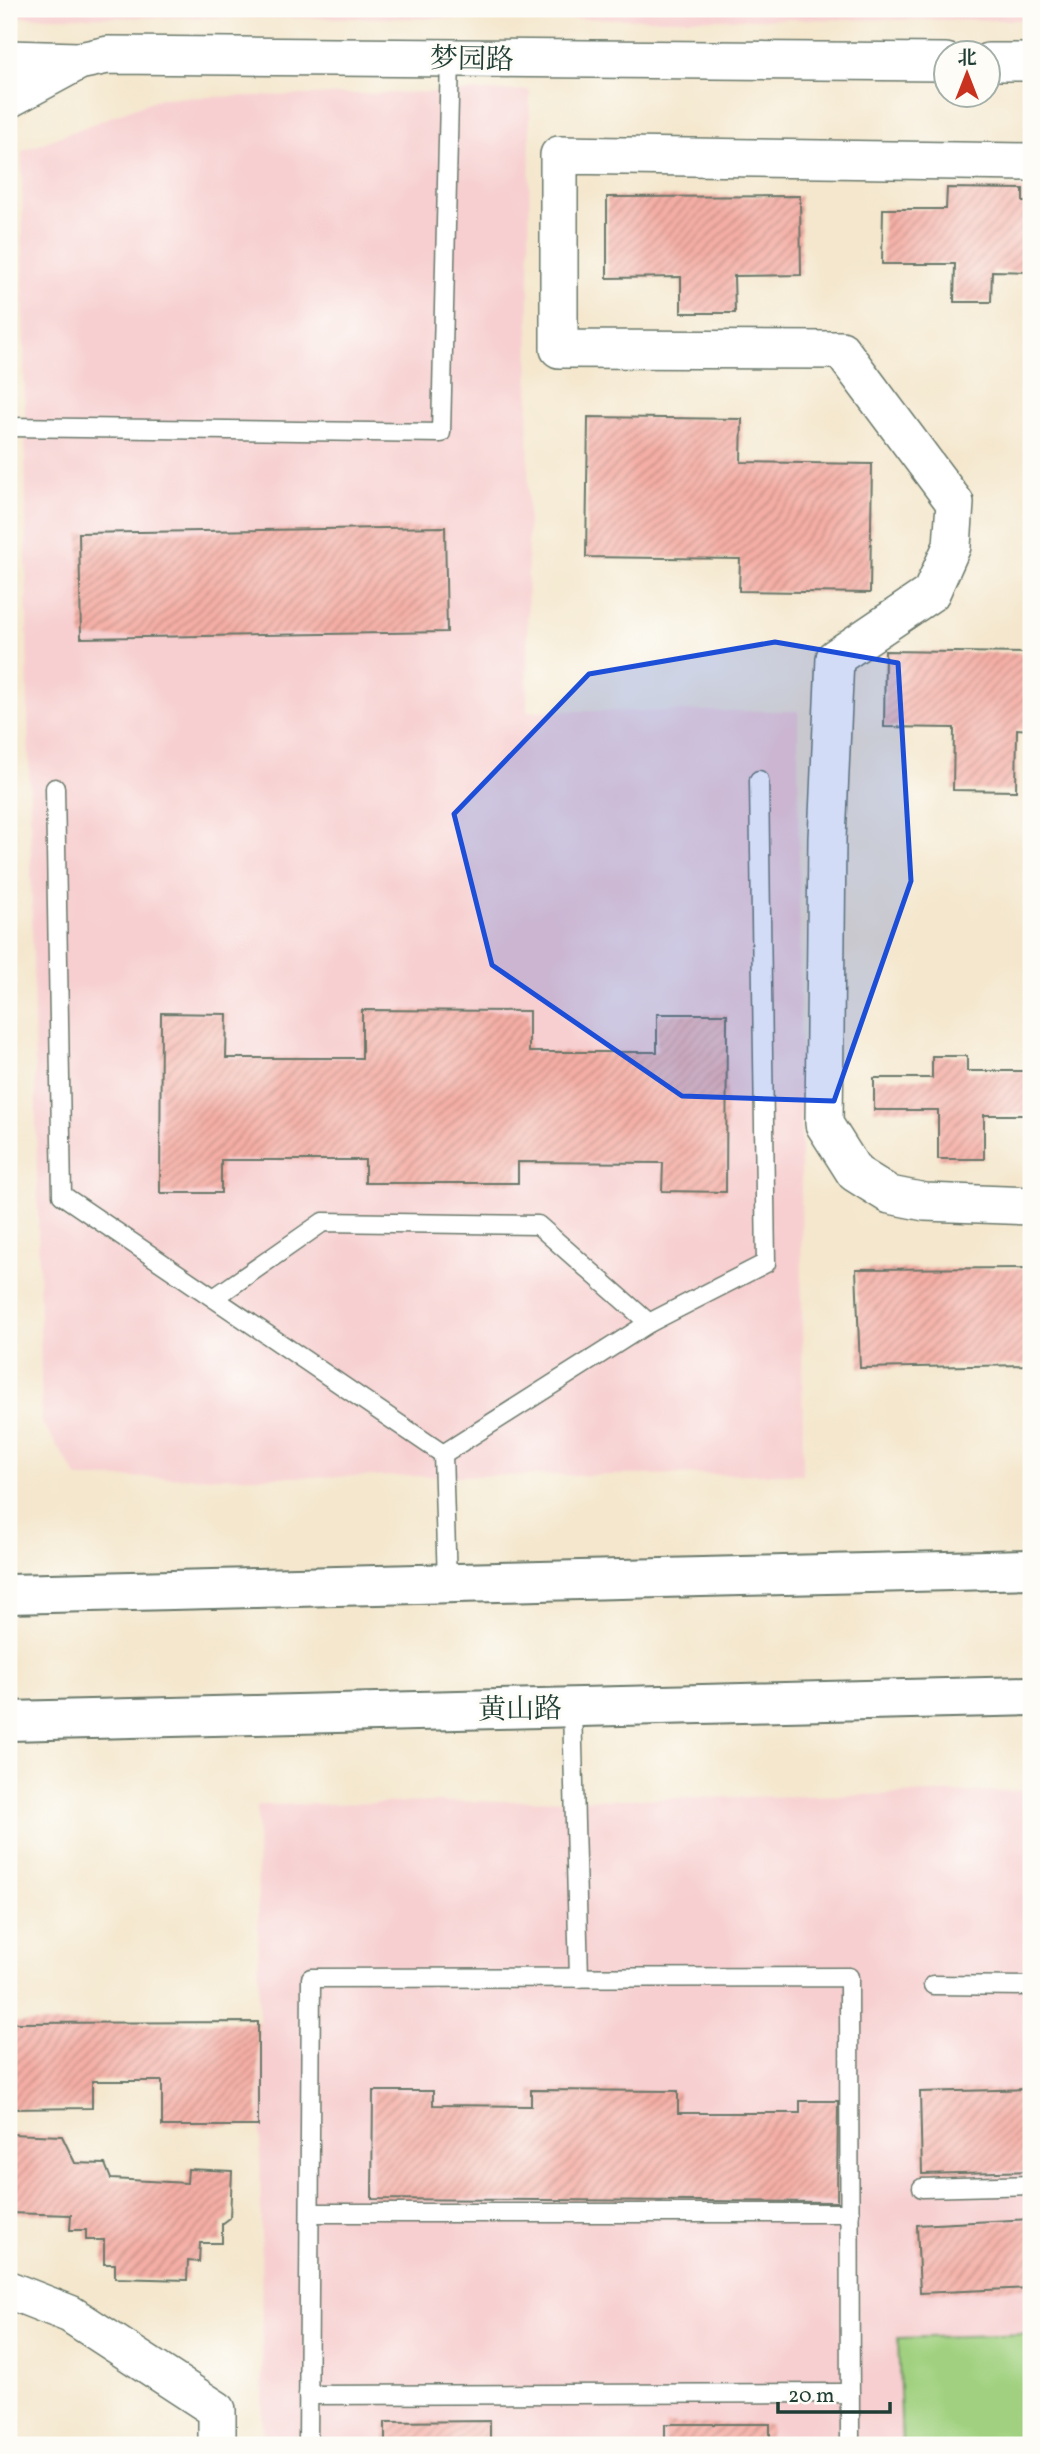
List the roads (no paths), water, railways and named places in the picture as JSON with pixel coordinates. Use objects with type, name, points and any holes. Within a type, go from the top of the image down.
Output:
[{"type":"main road","points":[[9,1594],[1031,1569]]},
{"type":"main road","name":"黄山路","points":[[9,1721],[1031,1696]]},
{"type":"street","name":"梦园路","points":[[9,99],[79,61],[108,55],[932,62]]},
{"type":"street","points":[[9,59],[79,61]]},
{"type":"street","points":[[1002,62],[1031,62]]},
{"type":"street","points":[[1031,162],[559,155],[559,349],[841,350],[954,503],[952,546],[931,593],[835,658],[827,839],[824,1124],[855,1173],[890,1195],[925,1202],[1031,1206]]},
{"type":"street","points":[[9,2290],[70,2314],[217,2410],[217,2445]]},
{"type":"lane","points":[[9,428],[442,433],[450,57]]},
{"type":"lane","points":[[443,1454],[649,1323],[766,1263],[759,779]]},
{"type":"lane","points":[[55,788],[62,1195],[443,1454]]},
{"type":"lane","points":[[215,1298],[323,1222],[538,1225],[649,1323]]},
{"type":"lane","points":[[443,1454],[447,1583]]},
{"type":"lane","points":[[572,1707],[579,1978]]},
{"type":"lane","points":[[308,2445],[311,1979],[849,1977],[850,2445]]},
{"type":"lane","points":[[933,1985],[1031,1986]]},
{"type":"lane","points":[[922,2188],[1031,2185]]},
{"type":"lane","points":[[310,2213],[850,2213]]},
{"type":"lane","points":[[309,2395],[850,2393]]}]
